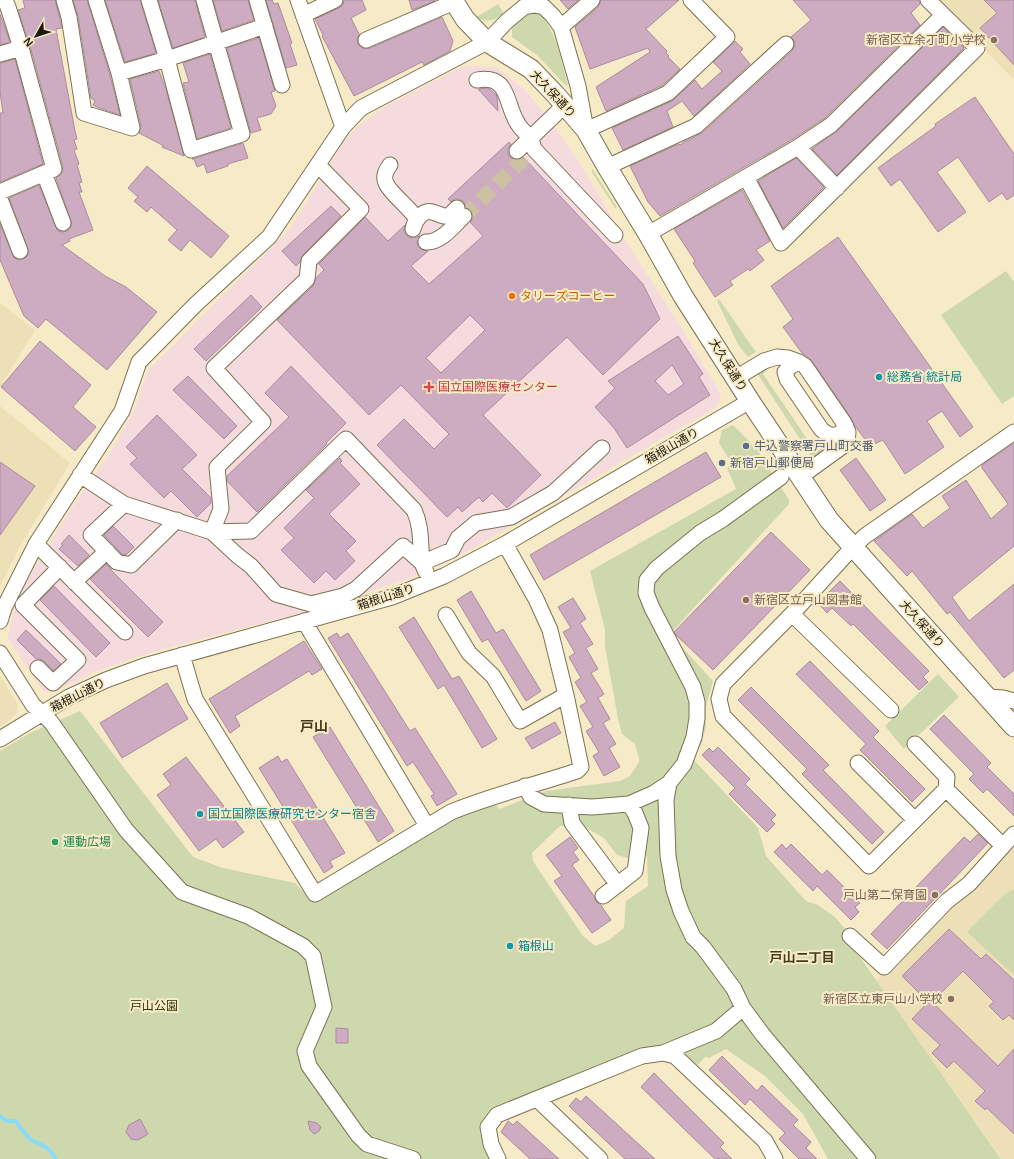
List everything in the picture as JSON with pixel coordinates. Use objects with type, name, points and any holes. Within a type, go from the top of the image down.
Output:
[{"type":"main road","name":"大久保通り","points":[[454,1],[465,19],[487,42],[531,69],[569,109],[586,130],[683,296],[750,401],[829,520],[1014,727]]},
{"type":"street","points":[[0,192],[54,169],[21,48],[5,0]]},
{"type":"street","points":[[64,0],[69,17],[84,113],[132,128],[119,74],[96,0]]},
{"type":"street","points":[[149,0],[167,59],[191,150],[242,134],[204,0]]},
{"type":"street","points":[[256,0],[282,85]]},
{"type":"street","points":[[298,0],[343,127]]},
{"type":"street","points":[[560,27],[592,0]]},
{"type":"street","points":[[1,613],[36,544],[122,411],[139,362],[196,304],[269,237],[343,127],[361,108],[487,42],[507,21],[524,7],[534,5],[544,7],[553,16],[560,27],[578,86],[586,130],[668,93],[726,37],[692,0]]},
{"type":"street","points":[[746,177],[781,243],[977,48],[928,0]]},
{"type":"street","points":[[304,14],[341,1]]},
{"type":"street","points":[[366,40],[454,1]]},
{"type":"street","points":[[648,234],[798,147],[831,125],[943,15]]},
{"type":"street","points":[[119,74],[264,26]]},
{"type":"street","points":[[607,167],[696,126],[786,44]]},
{"type":"street","points":[[0,54],[21,48]]},
{"type":"street","points":[[477,80],[486,78],[493,79],[499,83],[504,91],[526,149],[615,235]]},
{"type":"street","points":[[526,149],[569,109]]},
{"type":"street","points":[[798,147],[837,188]]},
{"type":"street","points":[[212,532],[221,509],[217,467],[263,422],[214,368],[306,279],[309,261],[361,209],[318,165]]},
{"type":"street","points":[[390,165],[386,170],[386,184],[412,212],[415,224],[423,213],[430,210],[445,216],[460,212],[440,238],[435,241],[426,242]]},
{"type":"street","points":[[44,173],[63,223]]},
{"type":"street","points":[[0,199],[20,251]]},
{"type":"street","points":[[736,378],[764,361],[777,357],[788,358],[805,366],[839,415],[848,432],[847,443],[800,477]]},
{"type":"street","points":[[799,362],[790,366],[786,372],[787,379],[822,429],[826,434],[831,436],[837,435],[846,427]]},
{"type":"street","name":"箱根山通り","points":[[0,739],[69,697],[106,680],[144,666],[392,597],[430,582],[469,564],[505,544],[750,401]]},
{"type":"street","points":[[915,744],[947,777],[946,789],[869,866],[723,716],[719,699],[723,684],[792,614],[853,547],[865,536],[1014,432]]},
{"type":"street","points":[[80,475],[124,504],[212,532],[251,531],[346,439],[414,510],[418,518],[420,528],[422,563],[430,582]]},
{"type":"street","points":[[422,563],[452,550],[458,538],[476,523],[511,517],[553,493],[602,448]]},
{"type":"street","points":[[525,786],[531,798],[544,804],[592,807],[629,804],[669,783],[684,764],[694,737],[697,718],[697,702],[693,687],[652,608],[646,593],[647,580],[657,568],[700,533],[723,519],[781,477]]},
{"type":"street","points":[[124,504],[91,535],[117,562],[131,565],[177,520]]},
{"type":"street","points":[[212,532],[251,566],[276,594],[311,604],[343,596],[356,589],[403,546],[422,563]]},
{"type":"street","points":[[36,544],[124,632]]},
{"type":"street","points":[[182,655],[195,699],[315,894],[451,812],[473,802],[577,771],[581,767],[566,695],[550,630],[536,599],[505,544]]},
{"type":"street","points":[[74,582],[106,551]]},
{"type":"street","points":[[38,668],[53,683],[78,660],[23,605],[60,567]]},
{"type":"street","points":[[792,614],[891,710]]},
{"type":"street","points":[[446,615],[469,653],[493,676],[520,721],[566,695]]},
{"type":"street","points":[[304,622],[427,826]]},
{"type":"street","points":[[0,653],[33,705],[51,722],[126,830],[182,892],[248,916],[297,943],[313,956],[324,1007],[306,1051],[309,1066],[358,1135],[377,1153],[413,1159]]},
{"type":"street","points":[[988,697],[1003,698],[1014,701]]},
{"type":"street","points":[[858,763],[915,820]]},
{"type":"street","points":[[669,783],[666,800],[668,856],[674,890],[681,911],[693,937],[734,989],[743,1008],[763,1035],[868,1159]]},
{"type":"street","points":[[946,789],[1003,846]]},
{"type":"street","points":[[603,896],[635,871],[641,828],[635,812],[629,804]]},
{"type":"street","points":[[569,806],[572,823],[618,885]]},
{"type":"street","points":[[850,936],[884,967],[947,901],[969,884],[1014,834]]},
{"type":"street","points":[[498,1159],[491,1144],[488,1127],[497,1115],[642,1056],[663,1053],[716,1031],[743,1008]]},
{"type":"street","points":[[663,1053],[675,1056],[765,1141],[775,1159]]},
{"type":"street","points":[[537,1099],[600,1159]]},
{"type":"shaded area","name":"新宿区立余丁町小学校","points":[[935,0],[1014,0],[1014,80]]},
{"type":"shaded area","name":"国立国際医療センター","points":[[463,66],[496,67],[524,89],[547,116],[579,162],[625,240],[679,324],[721,395],[718,406],[475,547],[447,562],[412,577],[332,605],[163,649],[95,672],[53,692],[43,691],[8,639],[14,610],[23,587],[70,510],[112,450],[136,406],[145,378],[150,368],[286,233],[301,212],[343,143],[358,126],[386,106]]},
{"type":"shaded area","points":[[0,303],[35,330],[0,387]]},
{"type":"shaded area","points":[[0,406],[70,463],[20,546],[0,586]]},
{"type":"shaded area","points":[[0,675],[18,705],[17,713],[0,727]]},
{"type":"shaded area","name":"新宿区立東戸山小学校","points":[[1014,844],[1014,1159],[1002,1159],[876,981],[950,905]]},
{"type":"green space","points":[[498,4],[504,14],[494,20],[487,21],[476,17]]},
{"type":"green space","points":[[530,13],[540,14],[551,30],[558,48],[568,85],[566,86],[538,56],[512,37],[512,27]]},
{"type":"green space","points":[[592,168],[617,207],[615,208],[592,172]]},
{"type":"green space","points":[[1006,271],[1014,282],[1014,396],[1002,404],[941,315]]},
{"type":"green space","points":[[719,299],[756,352],[748,357],[739,346],[717,301]]},
{"type":"green space","points":[[769,364],[771,367],[763,374],[816,452],[825,445],[827,448],[813,459],[757,373]]},
{"type":"green space","name":"戸山公園","points":[[733,425],[748,440],[755,450],[757,449],[789,500],[789,504],[670,634],[713,681],[706,707],[706,727],[701,745],[691,757],[758,828],[766,856],[797,891],[806,901],[818,905],[835,917],[851,936],[850,947],[860,957],[1001,1159],[828,1159],[803,1114],[766,1077],[726,1049],[709,1058],[705,1057],[698,1065],[680,1050],[666,1045],[654,1047],[607,1061],[495,1107],[483,1119],[480,1131],[483,1144],[490,1159],[0,1159],[0,751],[30,733],[80,711],[193,857],[223,868],[295,883],[309,898],[318,900],[455,818],[494,802],[499,809],[546,791],[620,781],[630,776],[639,762],[639,759],[635,744],[622,734],[618,719],[605,646],[605,630],[590,571],[736,489],[727,468],[732,464],[719,443],[722,430]],"holes":[[[581,825],[604,838],[617,855],[635,860],[647,856],[648,886],[626,901],[624,928],[609,940],[595,946],[583,936],[533,861],[532,853],[560,826]]]},
{"type":"green space","points":[[938,674],[959,697],[904,749],[885,726]]},
{"type":"green space","points":[[1014,889],[1014,975],[967,932],[1004,895]]},
{"type":"building","points":[[23,0],[55,0],[62,28],[56,29],[77,139],[74,140],[77,149],[74,150],[79,164],[77,165],[82,182],[79,183],[82,192],[79,192],[93,230],[69,239],[70,241],[62,245],[105,276],[126,287],[157,312],[107,370],[46,319],[38,328],[24,316],[0,260],[0,224],[14,258],[18,260],[23,259],[29,252],[9,198],[39,185],[57,230],[62,232],[67,231],[72,224],[56,178],[61,174],[63,167],[30,46],[18,10],[25,8]]},
{"type":"building","points":[[73,0],[87,0],[110,75],[120,115],[93,105],[95,101],[91,98],[78,16]]},
{"type":"building","points":[[105,0],[140,0],[156,53],[125,62]]},
{"type":"building","points":[[158,0],[195,0],[205,37],[173,48]]},
{"type":"building","points":[[213,0],[248,0],[254,20],[222,31]]},
{"type":"building","points":[[266,0],[272,0],[274,4],[278,3],[292,43],[290,44],[297,65],[286,68]]},
{"type":"building","points":[[344,0],[362,0],[366,10],[351,18],[359,34],[357,39],[358,44],[365,49],[442,17],[453,41],[450,51],[424,65],[422,62],[354,96],[322,36],[323,35],[315,19],[339,8],[343,5]]},
{"type":"building","points":[[409,0],[434,0],[435,1],[412,10]]},
{"type":"building","points":[[560,0],[578,0],[568,9]]},
{"type":"building","points":[[601,0],[679,0],[646,29],[667,51],[666,53],[669,56],[668,57],[680,69],[663,85],[606,111],[596,87],[650,52],[648,48],[590,69],[575,27],[598,7]]},
{"type":"building","points":[[793,0],[919,0],[920,4],[911,13],[920,25],[825,118],[793,139],[660,216],[648,202],[630,166],[679,144],[680,145],[702,133],[792,51],[795,42],[791,37],[811,20]]},
{"type":"building","points":[[984,0],[1014,0],[1014,65],[980,28],[997,13]]},
{"type":"building","points":[[0,14],[10,42],[0,45]]},
{"type":"building","points":[[943,27],[964,48],[837,175],[812,149],[837,131]]},
{"type":"building","points":[[259,38],[275,91],[271,92],[276,106],[271,114],[257,118],[261,130],[251,133],[227,48]]},
{"type":"building","points":[[735,41],[743,49],[740,52],[750,64],[694,116],[682,101],[667,111],[673,127],[623,150],[612,128],[672,101],[695,80],[702,89],[722,71],[713,62]]},
{"type":"building","points":[[210,54],[231,128],[197,139],[183,83],[189,82],[183,63]]},
{"type":"building","points":[[15,59],[43,164],[0,182],[0,113],[3,113],[0,92],[0,63]]},
{"type":"building","points":[[159,71],[166,89],[184,156],[162,147],[164,146],[139,133],[141,126],[130,79]]},
{"type":"building","points":[[487,88],[497,96],[498,111],[478,89]]},
{"type":"building","points":[[975,97],[1014,154],[1014,195],[1007,200],[1002,193],[989,202],[958,157],[937,172],[966,212],[938,232],[900,179],[891,186],[878,168],[936,126],[935,124]]},
{"type":"building","points":[[509,142],[511,144],[508,149],[508,154],[510,157],[515,160],[520,160],[523,157],[643,284],[660,319],[603,375],[567,337],[483,415],[541,475],[507,508],[492,493],[483,502],[479,497],[462,512],[458,507],[447,517],[377,445],[404,419],[434,449],[449,434],[401,385],[369,415],[277,320],[313,286],[316,278],[324,270],[319,264],[365,217],[388,241],[405,225],[404,231],[407,236],[411,238],[420,236],[417,242],[418,247],[428,251],[411,266],[429,284],[483,236],[470,222],[473,218],[473,213],[466,207],[464,202],[459,199],[454,199],[451,202],[448,199]],"holes":[[[470,315],[485,330],[441,373],[426,358]]]},
{"type":"building","points":[[243,143],[248,158],[228,164],[228,166],[207,173],[204,164],[197,167],[194,159],[192,159]]},
{"type":"building","points":[[796,158],[824,187],[783,228],[758,181]]},
{"type":"building","points":[[147,166],[229,236],[211,258],[190,240],[181,251],[168,240],[177,230],[151,207],[147,212],[134,201],[138,197],[128,188]]},
{"type":"building","points":[[742,190],[770,241],[756,250],[764,260],[750,271],[748,269],[730,281],[733,285],[715,297],[693,263],[695,261],[674,229]]},
{"type":"building","points":[[331,206],[341,216],[303,255],[300,262],[296,266],[282,251]]},
{"type":"building","name":"総務省 統計局","points":[[838,237],[973,427],[960,437],[942,411],[927,421],[944,447],[905,474],[883,440],[870,446],[812,361],[802,353],[783,327],[793,319],[771,286]]},
{"type":"building","points":[[251,295],[262,307],[206,361],[194,349]]},
{"type":"building","points":[[678,336],[703,374],[699,377],[710,395],[627,448],[614,428],[595,407],[615,388],[608,381]],"holes":[[[672,365],[684,384],[668,395],[655,381]]]},
{"type":"building","points":[[40,341],[91,385],[73,407],[96,427],[75,451],[1,387]]},
{"type":"building","points":[[291,366],[346,423],[326,443],[327,444],[257,512],[227,481],[227,476],[289,417],[265,393]]},
{"type":"building","points":[[188,376],[237,426],[224,439],[173,390]]},
{"type":"building","points":[[157,415],[197,455],[182,469],[211,498],[211,503],[197,517],[171,491],[164,498],[130,464],[137,458],[126,447]]},
{"type":"building","points":[[1014,443],[1014,546],[952,597],[969,621],[1014,584],[1014,670],[1004,678],[950,612],[947,614],[912,571],[907,576],[874,541],[912,514],[923,528],[950,508],[942,496],[966,480],[991,519],[1008,504],[982,468],[982,465]]},
{"type":"building","points":[[706,452],[721,477],[544,580],[530,555]]},
{"type":"building","points":[[340,458],[342,461],[340,463],[360,484],[329,514],[356,541],[346,551],[355,561],[335,580],[326,571],[314,583],[281,550],[294,538],[284,528],[314,498],[306,490]]},
{"type":"building","points":[[856,458],[886,500],[870,511],[840,470]]},
{"type":"building","points":[[0,462],[35,486],[0,535]]},
{"type":"building","points":[[113,526],[134,547],[126,555],[122,554],[104,535]]},
{"type":"building","points":[[771,532],[810,570],[713,670],[674,632]]},
{"type":"building","points":[[69,535],[89,555],[78,566],[59,549],[63,545],[61,544]]},
{"type":"building","points":[[106,564],[163,622],[148,637],[90,579]]},
{"type":"building","points":[[840,581],[929,671],[923,677],[928,682],[919,690],[853,624],[851,626],[832,608],[827,613],[818,603]]},
{"type":"building","points":[[54,586],[110,643],[96,657],[40,600]]},
{"type":"building","points":[[471,591],[496,633],[503,629],[541,691],[526,701],[488,639],[482,642],[457,600]]},
{"type":"building","points":[[573,598],[586,619],[580,623],[593,644],[586,648],[598,669],[591,673],[604,694],[598,698],[610,719],[603,723],[616,744],[609,748],[620,767],[604,776],[593,756],[599,752],[586,731],[593,727],[580,706],[587,702],[575,682],[581,678],[569,657],[575,653],[563,632],[571,628],[558,607]]},
{"type":"building","points":[[414,617],[452,679],[459,676],[497,739],[482,748],[444,685],[438,689],[399,627]]},
{"type":"building","points":[[26,630],[61,664],[53,671],[44,661],[36,659],[17,640]]},
{"type":"building","points":[[337,633],[340,638],[348,633],[410,731],[415,728],[457,794],[437,806],[431,796],[434,794],[413,762],[407,766],[328,638]]},
{"type":"building","points":[[304,641],[322,669],[312,675],[309,671],[235,716],[240,726],[230,733],[209,699]]},
{"type":"building","points":[[810,661],[879,731],[873,737],[925,789],[912,802],[860,750],[866,744],[796,674]]},
{"type":"building","points":[[167,683],[188,719],[122,758],[100,723]]},
{"type":"building","points":[[751,687],[829,765],[823,770],[884,832],[872,844],[802,774],[807,769],[738,700]]},
{"type":"building","points":[[944,715],[991,763],[987,767],[1014,794],[1014,816],[987,789],[983,793],[969,779],[974,774],[930,729]]},
{"type":"building","points":[[555,722],[561,733],[532,749],[525,738]]},
{"type":"building","points":[[330,727],[394,831],[378,842],[313,737]]},
{"type":"building","points":[[718,747],[750,779],[745,784],[776,815],[771,820],[775,824],[767,832],[729,794],[735,788],[702,755],[709,748],[713,752]]},
{"type":"building","points":[[278,756],[281,762],[287,759],[345,853],[330,861],[333,867],[324,873],[259,768]]},
{"type":"building","name":"国立国際医療研究センター宿舎","points":[[186,757],[244,832],[223,848],[216,839],[199,851],[157,795],[171,785],[163,774]]},
{"type":"building","points":[[978,834],[988,843],[887,949],[871,934],[964,837],[970,842]]},
{"type":"building","points":[[570,837],[578,848],[573,852],[579,860],[572,865],[596,901],[600,904],[611,920],[592,933],[554,881],[562,876],[546,855]]},
{"type":"building","points":[[782,844],[786,849],[791,844],[822,875],[827,870],[860,903],[855,907],[859,912],[851,920],[817,886],[813,891],[774,852]]},
{"type":"building","points":[[949,929],[981,959],[986,954],[1014,980],[1014,1020],[1009,1015],[1003,1020],[989,1006],[994,1002],[963,971],[932,1002],[998,1066],[1014,1049],[1014,1134],[987,1108],[985,1110],[975,1101],[985,1091],[954,1061],[947,1068],[932,1053],[940,1045],[912,1019],[928,1002],[902,976]]},
{"type":"building","points":[[336,1028],[348,1029],[348,1043],[336,1043]]},
{"type":"building","points":[[722,1056],[757,1091],[762,1085],[798,1120],[793,1125],[811,1142],[806,1148],[817,1159],[799,1159],[779,1139],[785,1133],[750,1099],[745,1105],[709,1070]]},
{"type":"building","points":[[654,1073],[724,1143],[720,1147],[732,1159],[715,1159],[641,1087]]},
{"type":"building","points":[[586,1096],[655,1159],[625,1159],[569,1106],[576,1098],[581,1102]]},
{"type":"building","points":[[140,1119],[148,1134],[138,1140],[131,1139],[126,1132],[129,1125]]},
{"type":"building","points":[[308,1121],[317,1123],[321,1127],[319,1131],[314,1134],[310,1130]]},
{"type":"building","points":[[508,1121],[513,1125],[517,1121],[559,1159],[530,1159],[501,1132]]},
{"type":"waterway","points":[[0,1116],[6,1121],[16,1121],[28,1137],[48,1149],[56,1159]]},
{"type":"tunnel","points":[[464,216],[524,158]]},
{"type":"place","name":"新宿区立余丁町小学校","points":[[994,40]]},
{"type":"place","name":"タリーズコーヒー","points":[[512,296]]},
{"type":"place","name":"総務省 統計局","points":[[879,377]]},
{"type":"place","name":"国立国際医療センター","points":[[429,387]]},
{"type":"place","name":"牛込警察署戸山町交番","points":[[746,446]]},
{"type":"place","name":"新宿戸山郵便局","points":[[722,463]]},
{"type":"place","name":"新宿区立戸山図書館","points":[[746,600]]},
{"type":"place","name":"国立国際医療研究センター宿舎","points":[[200,814]]},
{"type":"place","name":"運動広場","points":[[55,842]]},
{"type":"place","name":"戸山第二保育園","points":[[935,895]]},
{"type":"place","name":"箱根山","points":[[510,946]]},
{"type":"place","name":"新宿区立東戸山小学校","points":[[951,999]]},
{"type":"district","name":"戸山","points":[[314,726]]},
{"type":"district","name":"戸山二丁目","points":[[802,957]]}]
